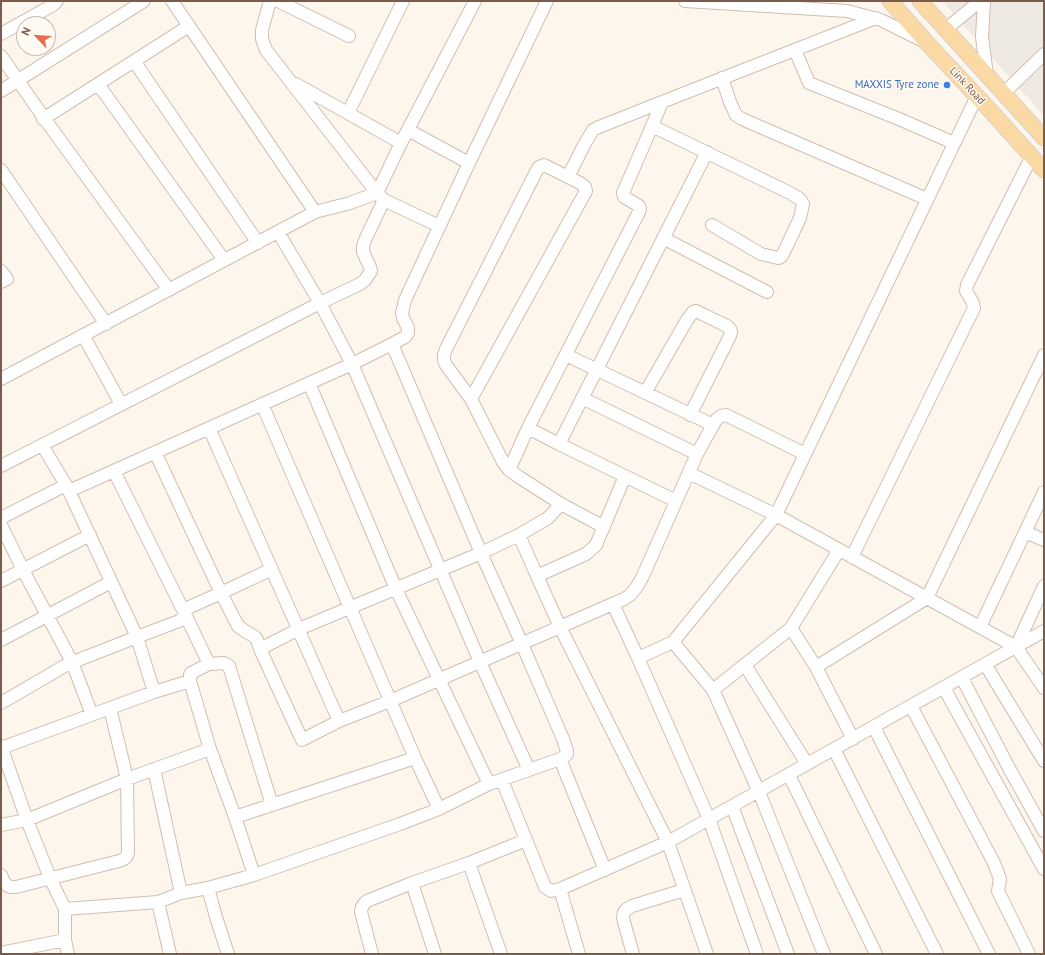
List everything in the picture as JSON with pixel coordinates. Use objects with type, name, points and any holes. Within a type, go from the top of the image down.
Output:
[{"type":"main road","name":"Link Road","points":[[890,1],[1044,170]]},
{"type":"main road","name":"Link Road","points":[[920,1],[1044,138]]},
{"type":"street","points":[[1,34],[53,5],[57,1]]},
{"type":"street","points":[[1,91],[144,1]]},
{"type":"street","points":[[172,1],[315,212]]},
{"type":"street","points":[[270,1],[262,30],[262,39],[266,50],[381,196],[439,226]]},
{"type":"street","points":[[278,1],[348,36]]},
{"type":"street","points":[[348,113],[403,1]]},
{"type":"street","points":[[1,466],[366,280],[370,267],[363,252],[363,246],[401,143],[475,1]]},
{"type":"street","points":[[1,518],[68,488],[114,471],[352,364],[404,337],[408,333],[408,328],[402,313],[404,305],[439,226],[547,1]]},
{"type":"street","points":[[685,1],[847,11],[876,18],[928,44]]},
{"type":"street","points":[[945,30],[980,1]]},
{"type":"street","points":[[984,1],[982,37],[987,74]]},
{"type":"street","points":[[568,177],[593,130],[598,127],[876,18]]},
{"type":"street","points":[[44,118],[189,26]]},
{"type":"street","points":[[795,50],[809,83],[954,143]]},
{"type":"street","points":[[1004,93],[1044,54]]},
{"type":"street","points":[[1,56],[44,118],[169,290]]},
{"type":"street","points":[[134,61],[258,242]]},
{"type":"street","points":[[722,78],[736,115],[742,119],[927,199]]},
{"type":"street","points":[[292,82],[401,143]]},
{"type":"street","points":[[98,84],[224,260]]},
{"type":"street","points":[[638,658],[673,642],[776,515],[977,96]]},
{"type":"street","points":[[509,470],[528,428],[640,209],[639,206],[626,198],[623,193],[662,102]]},
{"type":"street","points":[[652,126],[800,199],[803,204],[800,218],[784,252],[781,257],[778,258],[761,254],[712,225]]},
{"type":"street","points":[[408,130],[469,163]]},
{"type":"street","points":[[559,444],[707,152]]},
{"type":"street","points":[[852,557],[974,308],[973,303],[966,291],[967,286],[1032,156]]},
{"type":"street","points":[[471,399],[586,191],[584,185],[544,165],[540,166],[537,170],[446,349],[444,360],[446,365],[471,399],[503,462],[509,470],[561,504],[604,528]]},
{"type":"street","points":[[1,170],[106,324]]},
{"type":"street","points":[[1,379],[315,212],[381,196]]},
{"type":"street","points":[[278,232],[320,303],[352,364],[480,662],[529,770]]},
{"type":"street","points":[[663,238],[767,292]]},
{"type":"street","points":[[1,271],[7,279],[1,282]]},
{"type":"street","points":[[645,393],[686,320],[693,312],[696,311],[727,326],[731,332],[730,336],[690,415]]},
{"type":"street","points":[[83,335],[121,404]]},
{"type":"street","points":[[65,909],[158,902],[181,893],[208,888],[254,875],[400,824],[439,808],[489,784],[560,759],[567,754],[567,750],[522,644],[392,344]]},
{"type":"street","points":[[566,355],[713,425]]},
{"type":"street","points":[[816,667],[928,598],[1044,355]]},
{"type":"street","points":[[309,383],[396,589],[489,784]]},
{"type":"street","points":[[582,398],[697,454]]},
{"type":"street","points":[[262,404],[414,758],[439,808]]},
{"type":"street","points":[[156,452],[221,593],[238,626],[258,640],[260,649],[302,740],[339,721],[440,680],[560,628],[630,595],[636,588],[697,454],[713,425],[721,416],[726,415],[805,454]]},
{"type":"street","points":[[209,428],[339,721]]},
{"type":"street","points":[[528,428],[676,501]]},
{"type":"street","points":[[42,445],[68,488],[137,637],[154,692]]},
{"type":"street","points":[[114,471],[209,664]]},
{"type":"street","points":[[689,473],[776,515],[1016,647],[1044,688]]},
{"type":"street","points":[[537,576],[592,550],[604,528],[626,476]]},
{"type":"street","points":[[980,627],[1044,492]]},
{"type":"street","points":[[260,649],[299,629],[396,589],[519,535],[548,518],[561,504]]},
{"type":"street","points":[[1,525],[72,662],[92,715]]},
{"type":"street","points":[[1025,532],[1044,540]]},
{"type":"street","points":[[1,581],[90,535]]},
{"type":"street","points":[[519,535],[560,628],[668,842],[707,954]]},
{"type":"street","points":[[713,690],[791,628],[839,550]]},
{"type":"street","points":[[1,703],[72,662],[137,637],[185,614],[221,593],[272,569]]},
{"type":"street","points":[[1,640],[111,582]]},
{"type":"street","points":[[1016,647],[1044,586]]},
{"type":"street","points":[[613,604],[710,819],[757,954]]},
{"type":"street","points":[[791,628],[816,667],[853,739]]},
{"type":"street","points":[[502,780],[545,887],[551,891],[560,889],[668,842],[1044,631]]},
{"type":"street","points":[[673,642],[713,690],[759,792],[824,954]]},
{"type":"street","points":[[254,875],[235,817],[210,750],[190,681],[191,673],[209,664],[224,663],[229,666],[272,804]]},
{"type":"street","points":[[985,664],[1044,761]]},
{"type":"street","points":[[744,665],[808,764]]},
{"type":"street","points":[[962,678],[1044,832]]},
{"type":"street","points":[[68,954],[65,940],[65,909],[50,878],[27,820],[1,747],[154,692],[190,681]]},
{"type":"street","points":[[944,688],[1044,869]]},
{"type":"street","points":[[911,706],[994,863],[1000,879],[997,889],[1029,954]]},
{"type":"street","points":[[1,875],[4,882],[11,887],[119,861],[126,857],[128,853],[127,779],[110,708]]},
{"type":"street","points":[[874,727],[988,954]]},
{"type":"street","points":[[834,749],[937,954]]},
{"type":"street","points":[[1,826],[27,820],[127,779],[210,750]]},
{"type":"street","points":[[235,817],[414,758]]},
{"type":"street","points":[[560,759],[605,870]]},
{"type":"street","points":[[154,769],[181,893]]},
{"type":"street","points":[[789,775],[876,954]]},
{"type":"street","points":[[732,806],[788,954]]},
{"type":"street","points":[[372,954],[361,912],[362,907],[367,901],[526,840]]},
{"type":"street","points":[[469,863],[501,954]]},
{"type":"street","points":[[412,883],[435,954]]},
{"type":"street","points":[[208,888],[228,954]]},
{"type":"street","points":[[560,889],[580,954]]},
{"type":"street","points":[[633,954],[624,922],[624,912],[632,906],[684,890]]},
{"type":"street","points":[[158,902],[170,954]]},
{"type":"street","points":[[1,953],[65,940]]},
{"type":"shaded area","points":[[942,1],[1044,1],[1044,116]]},
{"type":"place","name":"MAXXIS Tyre zone","points":[[947,85]]}]
